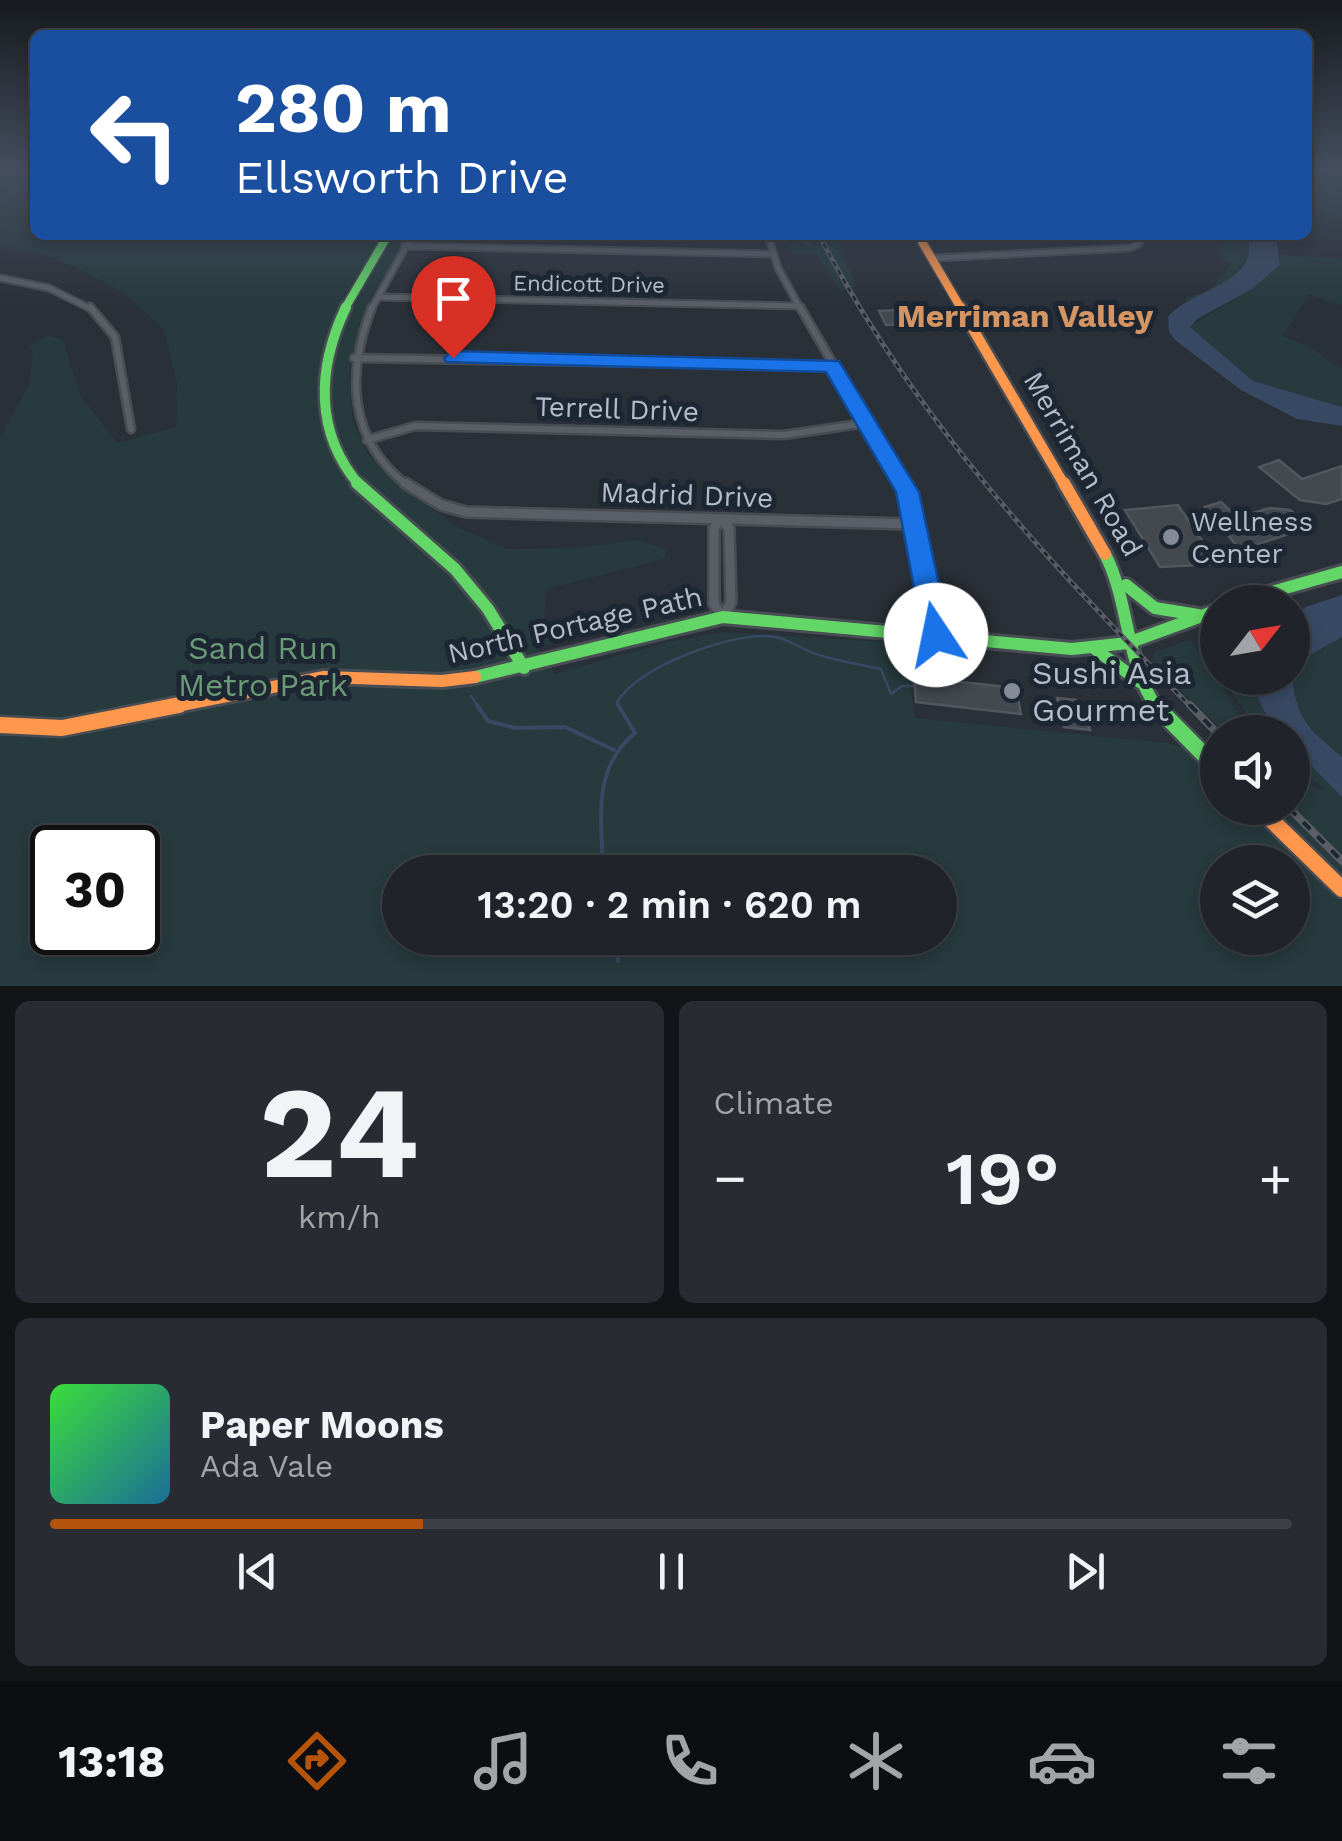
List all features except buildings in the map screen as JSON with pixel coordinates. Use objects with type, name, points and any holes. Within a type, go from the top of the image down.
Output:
[{"type":"main road","points":[[385,240],[356,289],[330,349],[322,393],[328,438],[355,480],[461,574],[498,622],[524,668]]},
{"type":"main road","name":"Merriman Road","points":[[922,240],[1120,579],[1139,676],[1200,752]]},
{"type":"main road","points":[[1296,585],[1342,572]]},
{"type":"main road","points":[[1120,579],[1138,598],[1156,608],[1200,616]]},
{"type":"main road","name":"North Portage Path","points":[[0,725],[62,728],[324,677],[442,681],[524,668],[722,618],[1095,649],[1133,641],[1200,617]]},
{"type":"main road","points":[[1095,649],[1145,686]]},
{"type":"main road","points":[[1276,825],[1342,889]]},
{"type":"street","points":[[367,440],[356,406],[354,358],[378,297],[408,240]]},
{"type":"street","points":[[769,240],[832,366],[908,492],[936,635]]},
{"type":"street","points":[[935,258],[1130,248],[1140,240]]},
{"type":"street","points":[[404,246],[773,254]]},
{"type":"street","points":[[0,278],[54,288],[108,324],[114,337],[130,430]]},
{"type":"street","name":"Endicott Drive","points":[[378,297],[799,306]]},
{"type":"street","points":[[354,358],[832,366]]},
{"type":"street","name":"Terrell Drive","points":[[367,440],[415,426],[784,435],[866,424]]},
{"type":"street","name":"Madrid Drive","points":[[367,440],[394,476],[434,502],[460,511],[912,524]]},
{"type":"street","points":[[722,519],[730,528],[731,602],[722,618],[714,604],[714,528],[722,519]]},
{"type":"green space","name":"Sand Run Metro Park","points":[[0,215],[30,215],[30,240],[407,240],[363,320],[349,369],[353,421],[368,454],[453,525],[507,549],[575,548],[639,540],[666,549],[664,559],[546,589],[544,618],[551,643],[537,648],[554,674],[668,642],[723,632],[904,643],[915,718],[1168,743],[1200,753],[1200,825],[1310,825],[1310,786],[1325,790],[1310,778],[1310,764],[1342,795],[1342,986],[0,986],[0,438],[30,382],[33,352],[29,346],[48,335],[63,340],[80,395],[117,443],[176,427],[177,383],[164,330],[121,291],[37,252],[0,248]]},
{"type":"green space","points":[[784,240],[837,240],[856,286],[840,291],[816,253],[794,253]]},
{"type":"green space","points":[[1224,240],[1247,240],[1246,259],[1220,286],[1186,302],[1186,298],[1209,290],[1232,264],[1220,258],[1218,246],[1225,244]]},
{"type":"green space","points":[[1280,255],[1342,259],[1342,305],[1309,294],[1283,336],[1312,348],[1342,370],[1342,407],[1253,381],[1189,327],[1254,287],[1280,265]]},
{"type":"green space","points":[[1342,637],[1342,757],[1310,726],[1310,715],[1302,715],[1298,705],[1296,695],[1310,695],[1310,655]]},
{"type":"green space","points":[[1189,640],[1200,653],[1200,695],[1227,695],[1240,715],[1207,715],[1152,664],[1155,652]]},
{"type":"green space","points":[[1234,695],[1257,695],[1269,715],[1247,715]]},
{"type":"water","points":[[1248,240],[1277,240],[1280,265],[1252,289],[1197,319],[1190,327],[1253,381],[1342,407],[1342,426],[1297,419],[1241,390],[1169,332],[1168,317],[1178,307],[1234,275],[1244,265]]},
{"type":"water","points":[[1342,595],[1342,637],[1310,655],[1310,605]]},
{"type":"water","points":[[1258,695],[1296,695],[1302,715],[1267,715]]},
{"type":"water","points":[[1310,727],[1342,757],[1342,797],[1310,764]]},
{"type":"waterway","points":[[799,240],[808,243]]},
{"type":"waterway","points":[[826,242],[830,240]]},
{"type":"waterway","points":[[620,708],[617,703],[627,689],[665,664],[714,645],[759,636],[782,638],[819,655],[881,669],[891,694],[902,686],[914,686]]},
{"type":"waterway","points":[[471,696],[477,705]]},
{"type":"waterway","points":[[477,705],[488,721],[515,728],[565,727],[614,750]]},
{"type":"waterway","points":[[602,855],[605,779],[621,747],[635,733],[618,705]]},
{"type":"waterway","points":[[617,955],[618,961]]},
{"type":"railway","points":[[822,240],[898,367],[987,486],[1086,598],[1192,708]]},
{"type":"railway","points":[[1190,705],[1200,715]]},
{"type":"railway","points":[[1306,825],[1342,861]]},
{"type":"traffic: fast","points":[[385,240],[354,290],[329,352],[323,384],[324,415],[333,446],[360,486],[432,546],[466,582],[524,668]]},
{"type":"traffic: fast","points":[[1105,554],[1119,584],[1145,688],[1172,726],[1200,752]]},
{"type":"traffic: fast","points":[[1296,585],[1342,572]]},
{"type":"traffic: fast","points":[[1126,585],[1155,608],[1198,615]]},
{"type":"traffic: fast","points":[[475,677],[723,617],[1072,649],[1128,643],[1200,617]]},
{"type":"traffic: fast","points":[[1095,649],[1140,682]]},
{"type":"traffic: slow","points":[[921,240],[1105,554]]},
{"type":"traffic: slow","points":[[0,725],[62,728],[324,677],[442,681],[475,677]]},
{"type":"traffic: slow","points":[[1276,825],[1342,889]]},
{"type":"place","name":"Wellness Center","points":[[1171,537]]},
{"type":"place","name":"Sushi Asia Gourmet","points":[[1012,691]]},
{"type":"district","name":"Merriman Valley","points":[[1025,316]]},
{"type":"route","points":[[453,358],[832,366],[908,492],[936,635]]}]
